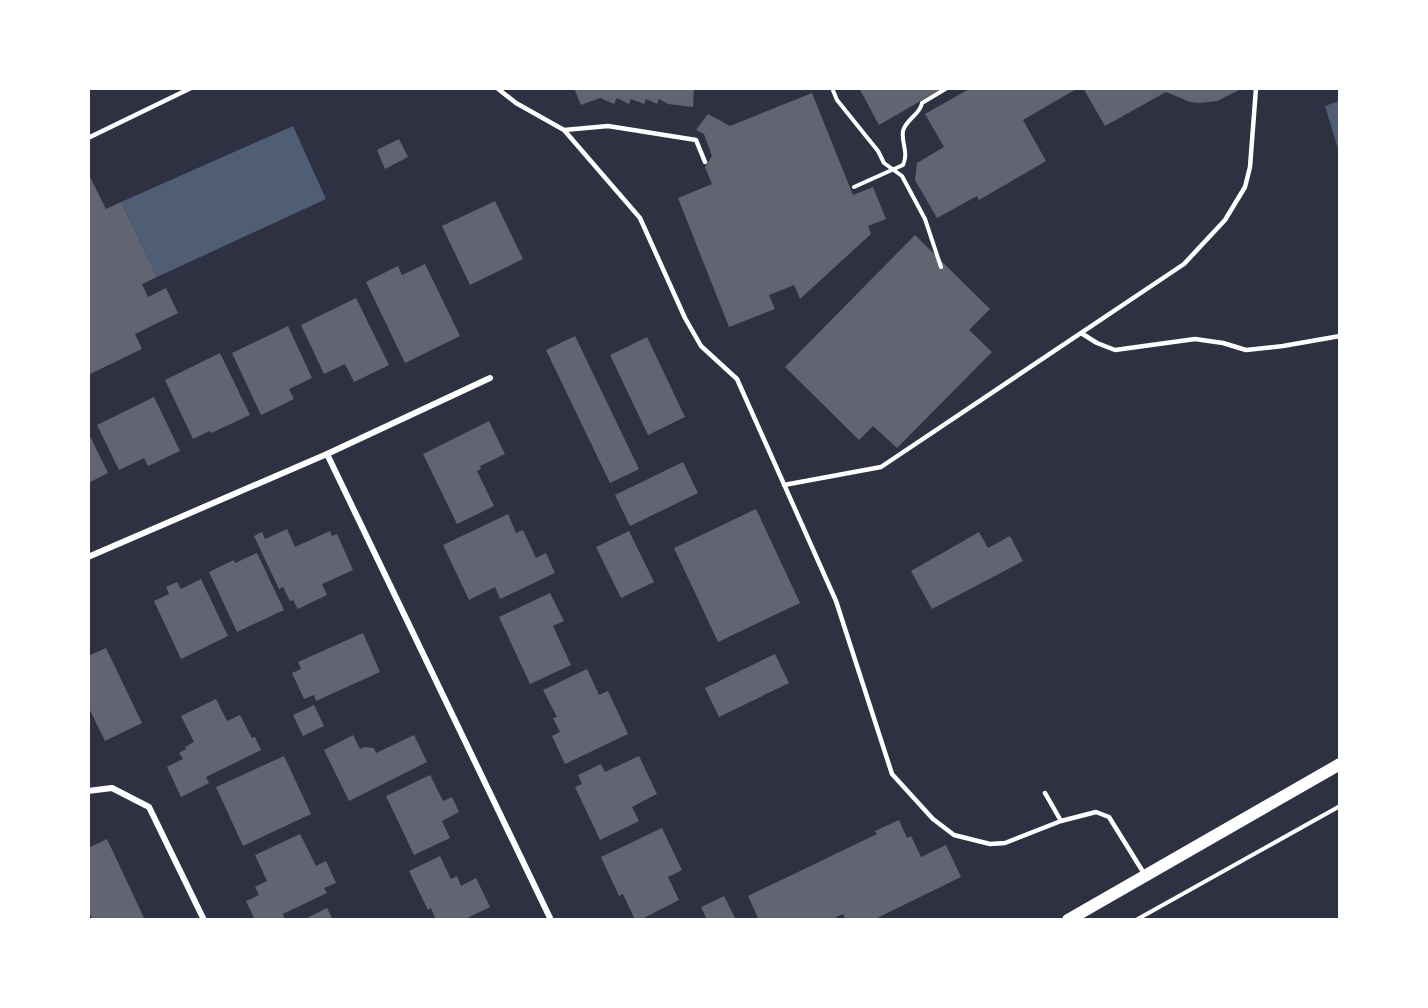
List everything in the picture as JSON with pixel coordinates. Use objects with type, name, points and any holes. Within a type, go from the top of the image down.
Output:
[{"type":"main road","points":[[1068,920],[1340,764]]},
{"type":"street","points":[[88,557],[327,454],[490,378]]},
{"type":"street","points":[[327,454],[551,920]]},
{"type":"street","points":[[88,791],[112,788],[149,807],[204,920]]},
{"type":"lane","points":[[88,138],[191,88]]},
{"type":"lane","points":[[497,88],[516,103],[564,130],[640,218],[685,318],[701,346],[737,379],[836,601],[892,774],[933,819],[954,835],[990,844],[1005,843],[1061,821],[1096,812],[1109,817],[1145,875]]},
{"type":"lane","points":[[784,485],[881,467],[1184,264],[1225,220],[1245,187],[1250,167],[1256,88]]},
{"type":"lane","points":[[564,130],[608,126],[696,140],[705,162]]},
{"type":"lane","points":[[1081,333],[1115,350],[1195,339],[1223,343],[1245,350],[1340,336]]},
{"type":"lane","points":[[1045,793],[1061,821]]},
{"type":"path","points":[[832,88],[837,100],[878,151],[884,163],[902,176],[925,219],[941,267]]},
{"type":"path","points":[[854,187],[903,165],[906,160],[903,129],[921,109],[922,103],[947,88]]},
{"type":"path","points":[[1136,920],[1340,806]]},
{"type":"water","points":[[1340,101],[1339,152],[1325,106]]},
{"type":"water","points":[[293,126],[326,199],[157,277],[121,202]]},
{"type":"building","points":[[574,88],[694,88],[693,107],[668,104],[659,99],[657,104],[646,99],[644,104],[631,99],[629,104],[617,98],[614,104],[600,98],[581,105]]},
{"type":"building","points":[[859,88],[943,88],[879,125]]},
{"type":"building","points":[[971,88],[1078,88],[1023,120],[1046,161],[979,200],[977,196],[937,218],[915,180],[917,163],[944,147],[925,114]]},
{"type":"building","points":[[1083,88],[1243,88],[1217,101],[1200,103],[1190,102],[1166,92],[1105,126]]},
{"type":"building","points":[[812,93],[853,195],[873,187],[886,219],[868,226],[871,234],[800,299],[794,285],[769,295],[775,309],[729,327],[678,198],[712,184],[705,167],[712,156],[704,134],[696,130],[708,114],[730,126]]},
{"type":"building","points":[[399,139],[408,157],[385,169],[377,150]]},
{"type":"building","points":[[88,173],[106,209],[121,202],[157,277],[142,284],[148,297],[166,288],[178,313],[135,334],[142,349],[88,375]]},
{"type":"building","points":[[495,201],[523,259],[470,285],[442,226]]},
{"type":"building","points":[[915,235],[990,309],[969,330],[992,352],[897,448],[873,426],[859,440],[785,367]]},
{"type":"building","points":[[425,264],[460,336],[405,363],[366,282],[398,266],[402,275]]},
{"type":"building","points":[[356,298],[389,365],[354,382],[345,364],[324,374],[301,325]]},
{"type":"building","points":[[288,326],[312,378],[289,389],[294,399],[261,415],[232,353]]},
{"type":"building","points":[[575,336],[639,469],[610,483],[546,350]]},
{"type":"building","points":[[647,337],[685,417],[648,435],[610,355]]},
{"type":"building","points":[[220,353],[250,415],[193,439],[165,380]]},
{"type":"building","points":[[154,397],[180,451],[148,466],[144,458],[119,470],[97,425]]},
{"type":"building","points":[[489,421],[505,454],[480,466],[481,469],[477,471],[494,506],[457,524],[423,454]]},
{"type":"building","points":[[88,432],[108,473],[88,483]]},
{"type":"building","points":[[683,462],[698,493],[630,526],[615,495]]},
{"type":"building","points":[[756,509],[800,603],[718,642],[674,548]]},
{"type":"building","points":[[508,514],[516,533],[523,530],[536,558],[546,553],[555,573],[500,599],[495,587],[469,600],[443,545]]},
{"type":"building","points":[[287,529],[295,547],[330,531],[332,536],[337,534],[353,570],[322,584],[327,595],[298,609],[293,600],[290,601],[283,587],[279,589],[254,536],[262,532],[265,539]]},
{"type":"building","points":[[629,531],[654,582],[621,598],[596,547]]},
{"type":"building","points":[[979,532],[988,548],[1010,536],[1023,561],[932,609],[911,571]]},
{"type":"building","points":[[257,553],[284,610],[237,632],[209,572],[234,560],[235,563]]},
{"type":"building","points":[[201,579],[228,636],[181,659],[154,601],[169,594],[166,587],[177,582],[181,589]]},
{"type":"building","points":[[550,593],[564,621],[553,626],[571,665],[530,684],[499,617]]},
{"type":"building","points":[[363,633],[380,672],[316,701],[314,695],[304,699],[292,673],[301,669],[298,662]]},
{"type":"building","points":[[106,648],[142,723],[105,741],[88,706],[88,656]]},
{"type":"building","points":[[775,654],[789,683],[719,717],[705,688]]},
{"type":"building","points":[[587,669],[599,695],[608,691],[628,734],[565,764],[552,736],[560,732],[553,718],[557,717],[543,690]]},
{"type":"building","points":[[216,699],[227,721],[240,715],[261,750],[206,777],[209,783],[181,797],[167,767],[183,759],[179,753],[194,742],[181,716]]},
{"type":"building","points":[[314,705],[324,726],[303,736],[293,715]]},
{"type":"building","points":[[353,735],[360,749],[374,748],[376,753],[414,735],[427,762],[349,801],[324,750]]},
{"type":"building","points":[[284,756],[311,814],[243,846],[216,787]]},
{"type":"building","points":[[639,756],[657,794],[632,807],[639,821],[600,840],[575,787],[582,784],[578,775],[601,764],[605,772]]},
{"type":"building","points":[[430,775],[443,801],[452,797],[459,812],[442,821],[450,838],[414,855],[386,796]]},
{"type":"building","points":[[899,820],[907,838],[911,836],[921,857],[946,845],[961,877],[873,920],[846,920],[843,914],[830,920],[759,920],[748,896],[877,834],[875,831]]},
{"type":"building","points":[[662,828],[682,870],[668,877],[679,900],[640,920],[635,920],[623,894],[619,896],[601,857]]},
{"type":"building","points":[[300,834],[316,866],[326,861],[336,883],[324,888],[327,893],[283,914],[282,920],[255,920],[246,901],[259,895],[255,887],[267,881],[255,855]]},
{"type":"building","points":[[107,839],[145,920],[93,920],[88,910],[88,848]]},
{"type":"building","points":[[440,856],[451,879],[457,876],[461,886],[476,878],[490,907],[463,920],[436,920],[431,908],[428,910],[409,871]]},
{"type":"building","points":[[724,896],[736,920],[707,920],[701,907]]},
{"type":"building","points":[[327,908],[333,920],[303,920]]}]
